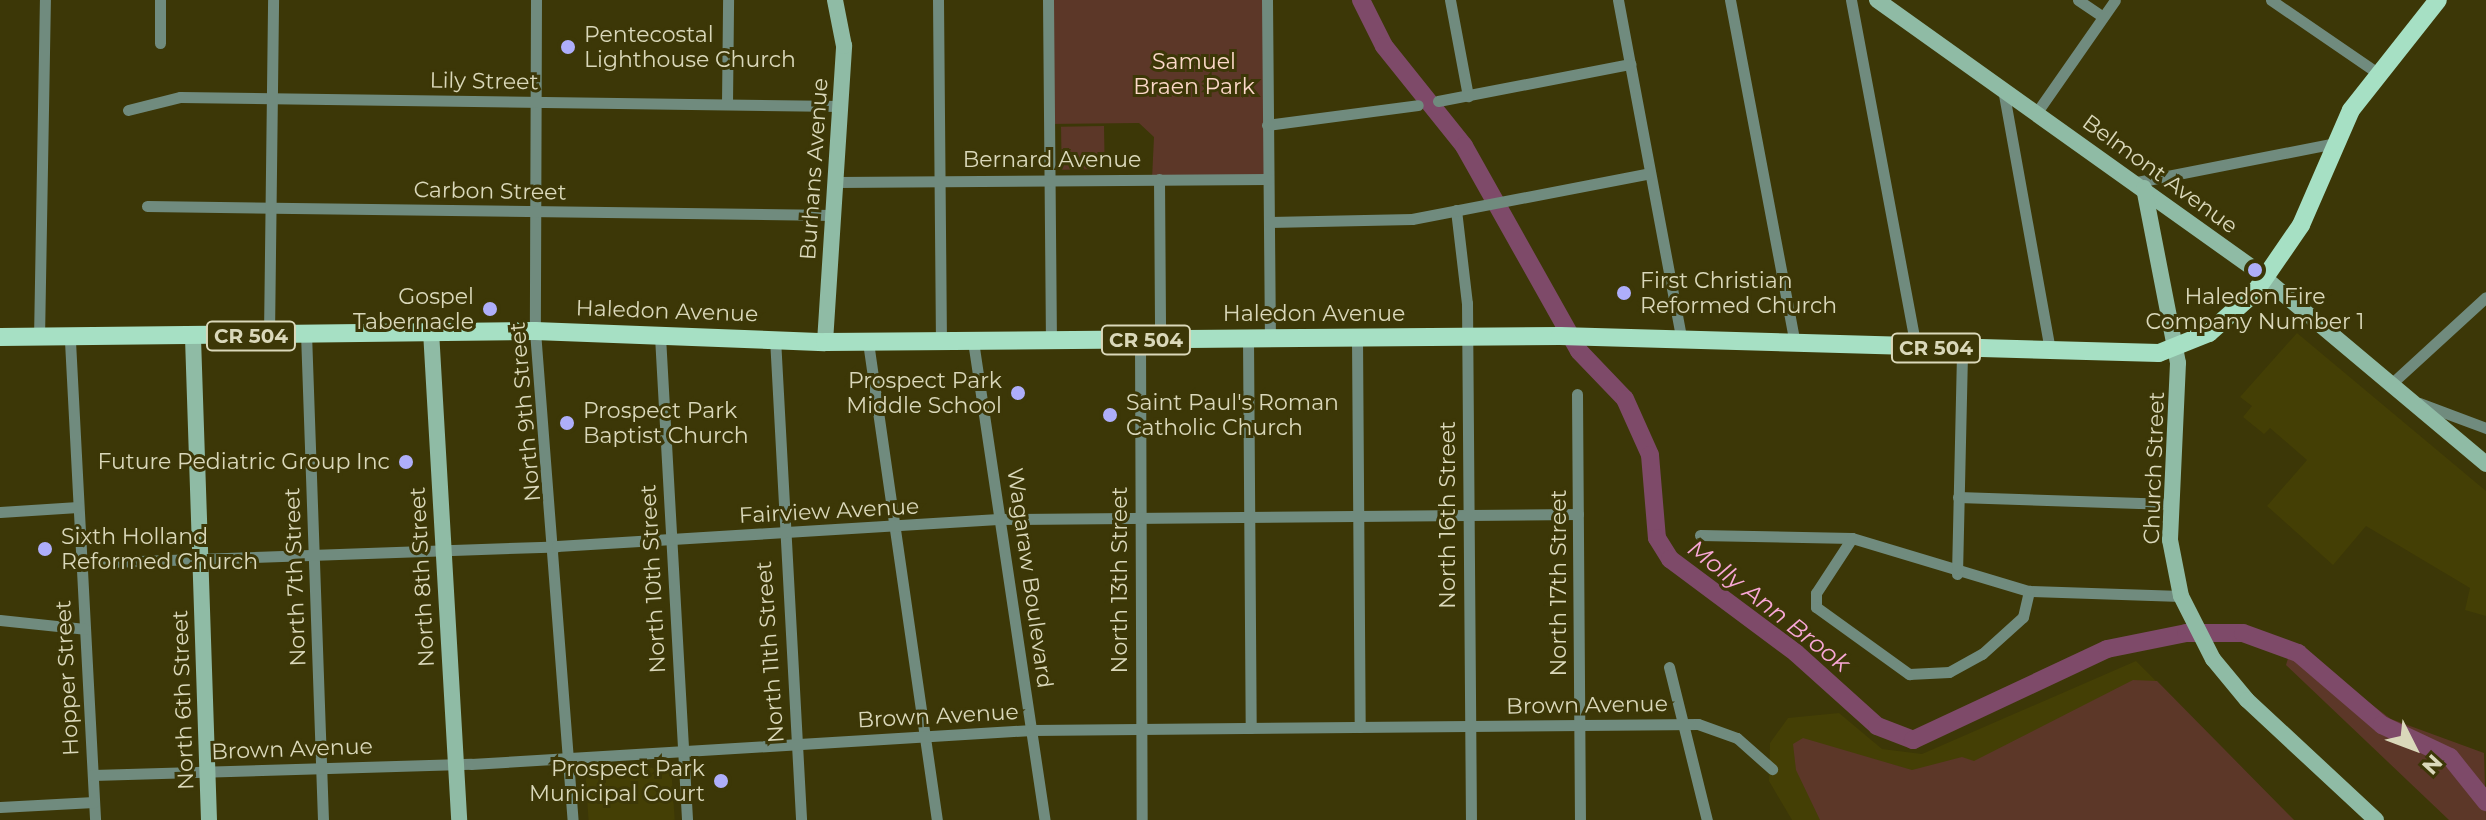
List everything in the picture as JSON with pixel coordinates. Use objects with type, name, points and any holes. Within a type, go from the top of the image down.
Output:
[{"type":"main road","points":[[2177,350],[2228,319],[2266,278],[2301,225],[2336,143],[2379,74],[2438,0]]},
{"type":"main road","name":"Haledon Avenue","points":[[0,337],[70,341],[431,331],[535,331],[825,342],[1570,336],[1916,348],[2177,350]]},
{"type":"street","points":[[39,341],[45,0]]},
{"type":"street","points":[[160,0],[160,43]]},
{"type":"street","points":[[269,335],[273,0]]},
{"type":"street","name":"North 9th Street","points":[[536,0],[535,331],[557,546],[573,820]]},
{"type":"street","points":[[727,104],[728,0]]},
{"type":"street","name":"Burhans Avenue","points":[[825,342],[844,46],[835,0]]},
{"type":"street","points":[[938,0],[941,341]]},
{"type":"street","points":[[1048,0],[1051,341]]},
{"type":"street","points":[[1267,0],[1270,338]]},
{"type":"street","points":[[1450,0],[1468,96]]},
{"type":"street","points":[[1618,0],[1682,341]]},
{"type":"street","points":[[1730,0],[1795,344]]},
{"type":"street","points":[[1851,0],[1916,348]]},
{"type":"street","name":"Belmont Avenue","points":[[1877,0],[2141,185],[2266,278],[2390,385],[2482,455]]},
{"type":"street","points":[[2078,0],[2103,17]]},
{"type":"street","points":[[2037,112],[2115,0]]},
{"type":"street","points":[[2271,0],[2379,74]]},
{"type":"street","points":[[1438,101],[1630,64]]},
{"type":"street","points":[[2003,89],[2050,351]]},
{"type":"street","name":"Lily Street","points":[[128,110],[180,97],[840,106]]},
{"type":"street","points":[[1267,125],[1418,105]]},
{"type":"street","points":[[2141,185],[2336,143]]},
{"type":"street","points":[[1269,222],[1395,220],[1650,173]]},
{"type":"street","points":[[1159,179],[1160,340]]},
{"type":"street","name":"Bernard Avenue","points":[[836,182],[1268,179]]},
{"type":"street","name":"Church Street","points":[[2141,185],[2177,350],[2170,540],[2181,596],[2208,650],[2247,700],[2376,820]]},
{"type":"street","name":"Carbon Street","points":[[147,206],[833,215]]},
{"type":"street","name":"North 16th Street","points":[[1456,210],[1467,337],[1471,820]]},
{"type":"street","points":[[2390,385],[2486,297]]},
{"type":"street","name":"North 8th Street","points":[[431,331],[459,820]]},
{"type":"street","name":"North 7th Street","points":[[306,333],[323,820]]},
{"type":"street","name":"North 10th Street","points":[[660,336],[687,820]]},
{"type":"street","name":"North 6th Street","points":[[193,338],[209,820]]},
{"type":"street","name":"North 11th Street","points":[[775,338],[783,533],[801,820]]},
{"type":"street","points":[[1248,338],[1251,728]]},
{"type":"street","points":[[1357,338],[1360,727]]},
{"type":"street","name":"North 13th Street","points":[[1140,340],[1142,820]]},
{"type":"street","name":"Hopper Street","points":[[70,341],[95,820]]},
{"type":"street","name":"Wagaraw Boulevard","points":[[973,341],[1045,820]]},
{"type":"street","points":[[868,342],[921,737],[937,820]]},
{"type":"street","points":[[1957,574],[1962,348]]},
{"type":"street","name":"North 17th Street","points":[[1577,394],[1580,820]]},
{"type":"street","name":"Belmont Avenue","points":[[2406,398],[2486,428]]},
{"type":"street","points":[[1958,497],[2172,504]]},
{"type":"street","points":[[0,512],[78,507]]},
{"type":"street","name":"Fairview Avenue","points":[[81,563],[442,552],[895,529],[1002,519],[1578,514]]},
{"type":"street","points":[[1700,535],[1852,538],[1957,574],[2029,591],[2181,596]]},
{"type":"street","points":[[1852,538],[1816,593],[1816,607],[1909,674],[1949,672],[1982,654],[2023,617],[2029,591]]},
{"type":"street","points":[[0,620],[85,629]]},
{"type":"street","points":[[1669,667],[1707,820]]},
{"type":"street","name":"Brown Avenue","points":[[93,775],[455,764],[1032,730],[1683,725],[1719,727],[1772,769]]},
{"type":"street","points":[[0,807],[94,802]]},
{"type":"shaded area","points":[[2297,333],[2486,491],[2486,616],[2465,610],[2470,588],[2366,526],[2333,565],[2267,506],[2307,460],[2270,428],[2264,434],[2243,417],[2252,406],[2240,397]]},
{"type":"shaded area","points":[[2136,661],[2294,820],[1792,820],[1769,781],[1770,743],[1788,718],[1839,713],[1882,749],[1922,754]]},
{"type":"shaded area","points":[[671,766],[675,820],[589,820],[585,772]]},
{"type":"green space","name":"Samuel Braen Park","points":[[1045,0],[1267,0],[1268,180],[1152,179],[1154,137],[1139,123],[1047,124]]},
{"type":"green space","points":[[1104,126],[1105,169],[1062,170],[1061,127]]},
{"type":"green space","points":[[2292,645],[2391,719],[2484,753],[2486,820],[2449,820],[2286,665]]},
{"type":"green space","points":[[2133,680],[2157,681],[2294,820],[1820,820],[1796,770],[1793,744],[1803,738],[1912,770],[1962,757],[1974,761]]},
{"type":"waterway","name":"Molly Ann Brook","points":[[1361,0],[1384,46],[1464,146],[1579,351],[1625,399],[1650,455],[1657,538],[1670,559],[1796,653],[1877,726],[1913,740],[2107,649],[2186,633],[2243,633],[2298,653],[2382,725],[2450,757],[2486,802]]},
{"type":"place","name":"Pentecostal Lighthouse Church","points":[[568,47]]},
{"type":"place","name":"Haledon Fire Company Number 1","points":[[2255,270]]},
{"type":"place","name":"First Christian Reformed Church","points":[[1624,293]]},
{"type":"place","name":"Gospel Tabernacle","points":[[490,309]]},
{"type":"place","name":"Prospect Park Middle School","points":[[1018,393]]},
{"type":"place","name":"Saint Paul's Roman Catholic Church","points":[[1110,415]]},
{"type":"place","name":"Prospect Park Baptist Church","points":[[567,423]]},
{"type":"place","name":"Future Pediatric Group Inc","points":[[406,462]]},
{"type":"place","name":"Sixth Holland Reformed Church","points":[[45,549]]},
{"type":"place","name":"Prospect Park Municipal Court","points":[[721,781]]}]
